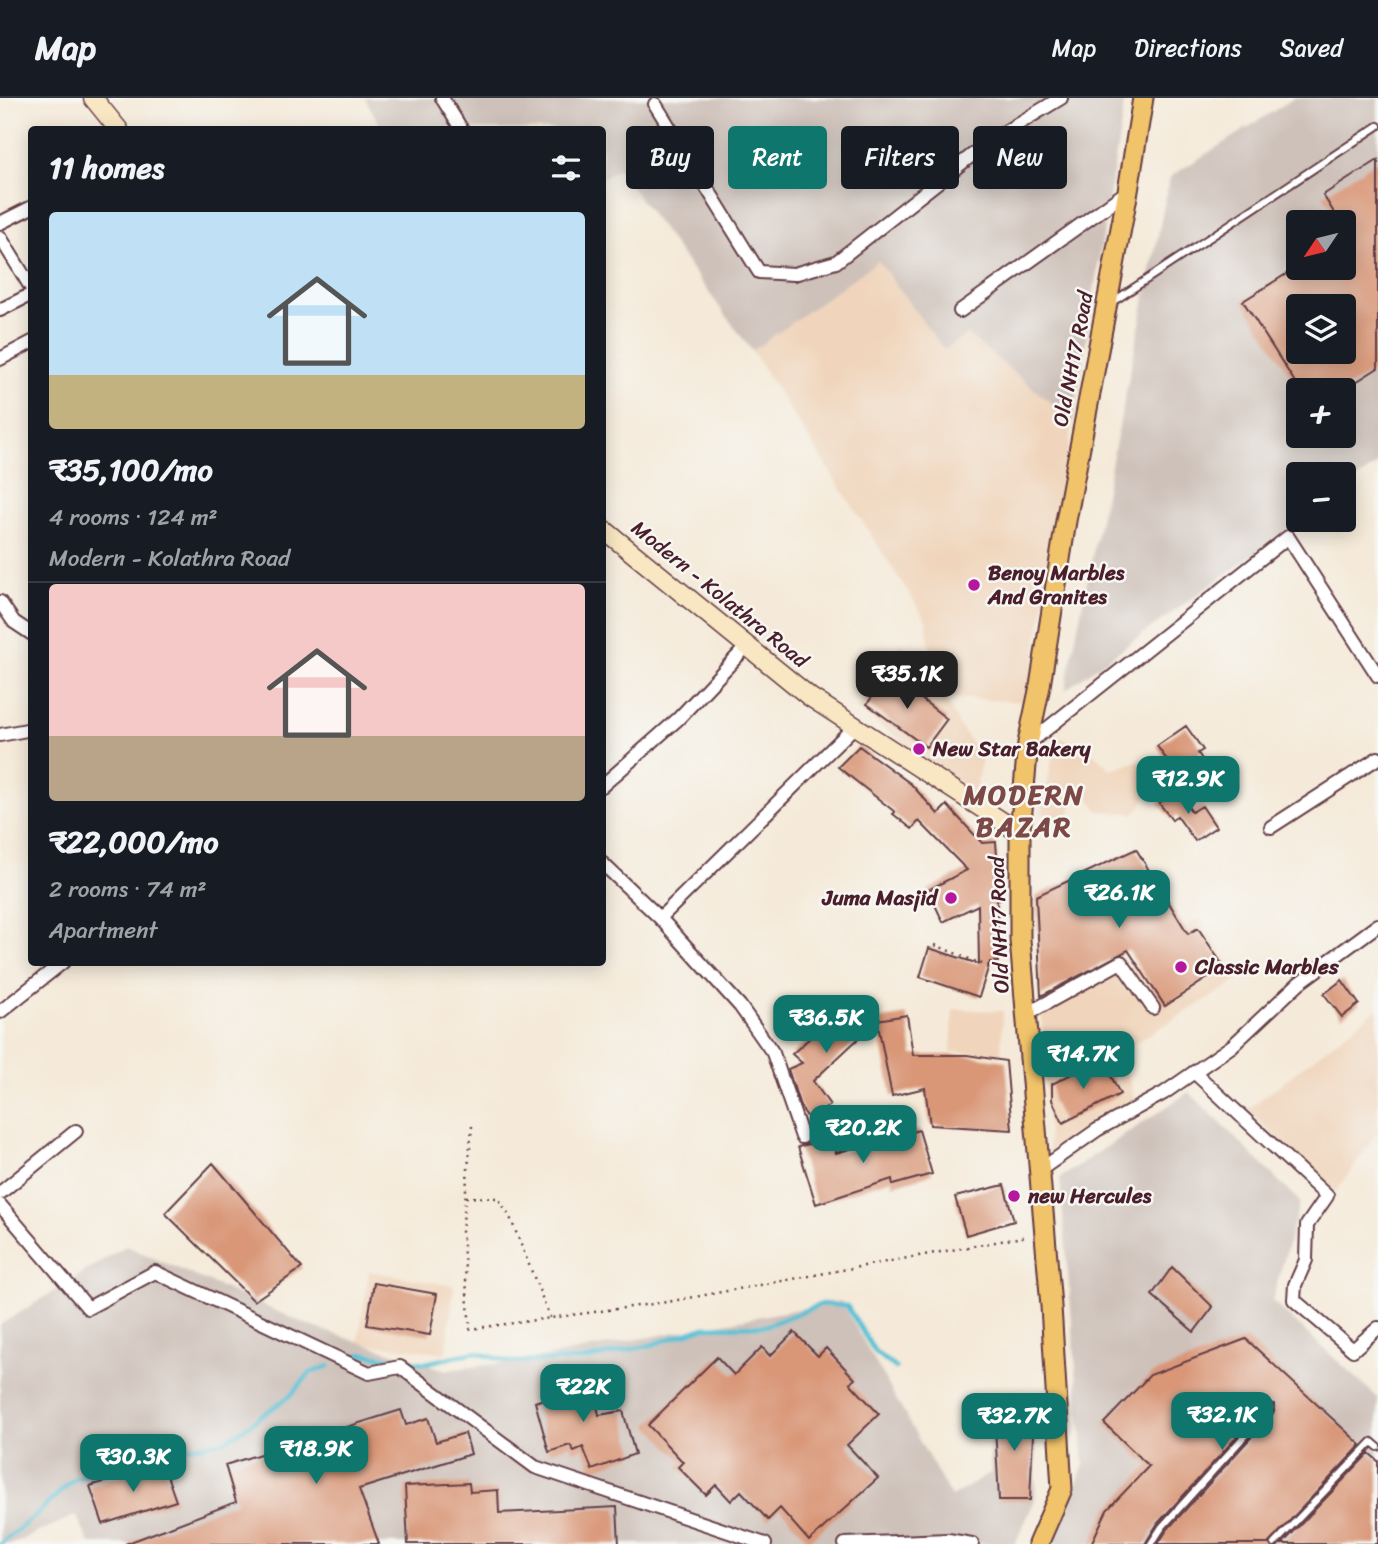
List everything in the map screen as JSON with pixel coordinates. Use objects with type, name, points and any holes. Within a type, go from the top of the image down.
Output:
[{"type":"main road","points":[[93,98],[116,126]]},
{"type":"main road","name":"Old NH17 Road","points":[[1038,1544],[1062,1489],[1045,1233],[1022,974],[1020,833],[1028,743],[1143,98]]},
{"type":"main road","name":"Modern - Kolathra Road","points":[[606,531],[810,697],[1020,833]]},
{"type":"street","points":[[442,98],[460,126]]},
{"type":"street","points":[[655,104],[760,272],[794,274],[836,262],[990,141],[1061,98]]},
{"type":"street","points":[[960,311],[1128,191]]},
{"type":"street","points":[[0,223],[28,208]]},
{"type":"street","points":[[0,237],[28,285]]},
{"type":"street","points":[[0,310],[28,294]]},
{"type":"street","points":[[0,359],[28,344]]},
{"type":"street","points":[[1028,743],[1289,537],[1378,676]]},
{"type":"street","points":[[0,602],[15,622],[28,631]]},
{"type":"street","points":[[606,782],[678,719],[748,645]]},
{"type":"street","points":[[660,918],[855,726]]},
{"type":"street","points":[[0,735],[28,730]]},
{"type":"street","points":[[1271,827],[1378,758]]},
{"type":"street","points":[[606,867],[660,918],[740,1006],[773,1053],[802,1137]]},
{"type":"street","points":[[1040,1170],[1097,1130],[1164,1093],[1232,1045],[1299,983],[1378,925]]},
{"type":"street","points":[[1025,1015],[1121,962],[1153,1008]]},
{"type":"street","points":[[0,1012],[58,966]]},
{"type":"street","points":[[1194,1072],[1327,1196],[1307,1226],[1306,1260],[1295,1285],[1294,1300],[1353,1350],[1378,1328]]},
{"type":"street","points":[[0,1193],[76,1131]]},
{"type":"street","points":[[0,1205],[88,1308],[155,1272],[369,1373],[400,1367],[535,1467],[765,1544]]},
{"type":"street","points":[[845,1544],[948,1540],[972,1544]]},
{"type":"lane","points":[[1106,306],[1378,126]]},
{"type":"lane","points":[[1151,1544],[1162,1527],[1270,1408]]},
{"type":"lane","points":[[1274,1544],[1372,1443],[1378,1447]]},
{"type":"path","points":[[935,944],[979,963],[1022,974]]},
{"type":"path","points":[[472,1126],[462,1232],[470,1329],[667,1302],[1045,1233]]},
{"type":"path","points":[[465,1197],[498,1198],[510,1217],[551,1320]]},
{"type":"shaded area","points":[[365,98],[1125,98],[1073,421],[967,334],[944,350],[878,261],[752,351],[633,189],[714,189],[714,126],[626,126],[626,180],[618,169],[606,176],[606,126],[380,126]]},
{"type":"shaded area","points":[[1294,98],[1378,98],[1378,464],[1356,480],[1356,462],[1286,462],[1286,531],[1065,690],[1170,177]]},
{"type":"shaded area","points":[[878,260],[943,349],[967,333],[1073,421],[1028,702],[952,698],[933,668],[926,620],[752,351]]},
{"type":"shaded area","points":[[901,644],[921,661],[914,670],[945,698],[960,727],[982,757],[975,794],[857,709]]},
{"type":"shaded area","points":[[1056,737],[1081,743],[1112,770],[1148,757],[1157,783],[1135,814],[1099,811],[1089,798],[1075,794],[1068,820],[1042,814]]},
{"type":"shaded area","name":"Classic Marbles","points":[[1199,918],[1239,980],[1120,1052],[1136,1102],[1077,1132],[1049,1152],[1041,1011],[1123,971]]},
{"type":"shaded area","points":[[1378,1008],[1378,1132],[1336,1192],[1247,1110]]},
{"type":"shaded area","points":[[953,1009],[1003,1011],[1001,1055],[951,1052]]},
{"type":"shaded area","points":[[1189,1092],[1300,1202],[1272,1301],[1378,1398],[1378,1544],[1053,1544],[1084,1465],[1060,1178]]},
{"type":"shaded area","points":[[126,1246],[313,1327],[446,1370],[523,1361],[841,1301],[951,1497],[991,1473],[986,1399],[1038,1400],[1035,1500],[1015,1544],[90,1544],[76,1515],[12,1544],[0,1544],[0,1325]]},
{"type":"shaded area","points":[[369,1271],[454,1286],[446,1353],[358,1343]]},
{"type":"building","points":[[1378,160],[1378,368],[1356,382],[1356,378],[1292,378],[1243,301],[1286,274],[1286,280],[1356,280],[1356,210],[1332,210],[1323,195]]},
{"type":"building","points":[[889,674],[947,719],[926,747],[867,704]]},
{"type":"building","points":[[1186,726],[1203,750],[1198,753],[1207,767],[1184,784],[1157,746]]},
{"type":"building","points":[[859,746],[911,784],[938,814],[947,805],[982,843],[996,842],[1000,900],[997,900],[998,962],[990,962],[979,997],[920,977],[929,948],[979,964],[978,905],[943,922],[928,890],[967,870],[919,821],[912,829],[893,814],[895,812],[838,767]]},
{"type":"building","points":[[1176,791],[1192,812],[1202,806],[1216,827],[1195,841],[1177,816],[1172,820],[1159,803]]},
{"type":"building","points":[[1136,849],[1188,934],[1198,928],[1224,967],[1165,1006],[1128,950],[1041,996],[1036,896]]},
{"type":"building","points":[[1342,980],[1359,1004],[1342,1017],[1324,994]]},
{"type":"building","points":[[853,999],[873,1025],[813,1081],[830,1105],[808,1118],[800,1106],[788,1069],[802,1063],[792,1054]]},
{"type":"building","points":[[907,1015],[913,1055],[967,1055],[1006,1061],[1012,1130],[930,1125],[925,1088],[892,1096],[877,1020]]},
{"type":"building","points":[[1102,1058],[1120,1094],[1063,1123],[1052,1100],[1052,1084]]},
{"type":"building","points":[[919,1130],[932,1174],[893,1185],[892,1179],[816,1204],[798,1147],[831,1138],[836,1153]]},
{"type":"building","points":[[213,1163],[302,1268],[254,1301],[165,1213]]},
{"type":"building","points":[[1004,1185],[1014,1221],[966,1235],[955,1197]]},
{"type":"building","points":[[1172,1267],[1213,1307],[1194,1332],[1152,1295]]},
{"type":"building","points":[[374,1283],[437,1294],[430,1335],[367,1325]]},
{"type":"building","points":[[794,1332],[818,1356],[826,1348],[855,1379],[850,1383],[879,1414],[847,1445],[878,1478],[809,1541],[780,1508],[768,1520],[741,1491],[731,1501],[716,1485],[706,1495],[678,1467],[683,1462],[648,1425],[717,1357],[734,1375],[762,1347],[770,1356]]},
{"type":"building","points":[[1246,1339],[1361,1445],[1268,1544],[1158,1544],[1167,1530],[1274,1412],[1274,1404],[1268,1403],[1158,1523],[1145,1544],[1091,1544],[1107,1510],[1149,1466],[1104,1423],[1150,1375]]},
{"type":"building","points":[[563,1377],[592,1382],[599,1415],[623,1411],[635,1454],[592,1470],[583,1447],[574,1451],[570,1445],[549,1452],[535,1402],[553,1396],[550,1386]]},
{"type":"building","points":[[994,1407],[1034,1412],[1030,1500],[999,1500]]},
{"type":"building","points":[[401,1410],[406,1425],[428,1418],[436,1442],[465,1433],[471,1454],[359,1489],[379,1544],[125,1544],[236,1502],[225,1465]]},
{"type":"building","points":[[1369,1453],[1378,1461],[1378,1544],[1282,1544]]},
{"type":"building","points":[[163,1464],[176,1501],[103,1524],[90,1486]]},
{"type":"building","points":[[469,1483],[470,1492],[498,1490],[499,1513],[617,1507],[619,1544],[408,1544],[405,1486]]},
{"type":"waterway","points":[[356,1356],[361,1354],[426,1363],[475,1352],[510,1362],[583,1360],[651,1345],[705,1327],[765,1326],[822,1304],[847,1306],[875,1352],[896,1368]]},
{"type":"waterway","points":[[0,1544],[74,1479],[152,1453],[226,1441],[291,1395],[310,1373],[329,1366]]},
{"type":"place","name":"Benoy Marbles And Granites","points":[[974,585]]},
{"type":"place","name":"New Star Bakery","points":[[919,749]]},
{"type":"place","name":"Juma Masjid","points":[[951,898]]},
{"type":"place","name":"Classic Marbles","points":[[1181,967]]},
{"type":"place","name":"new Hercules","points":[[1014,1196]]},
{"type":"district","name":"MODERN BAZAR","points":[[1024,810]]}]
